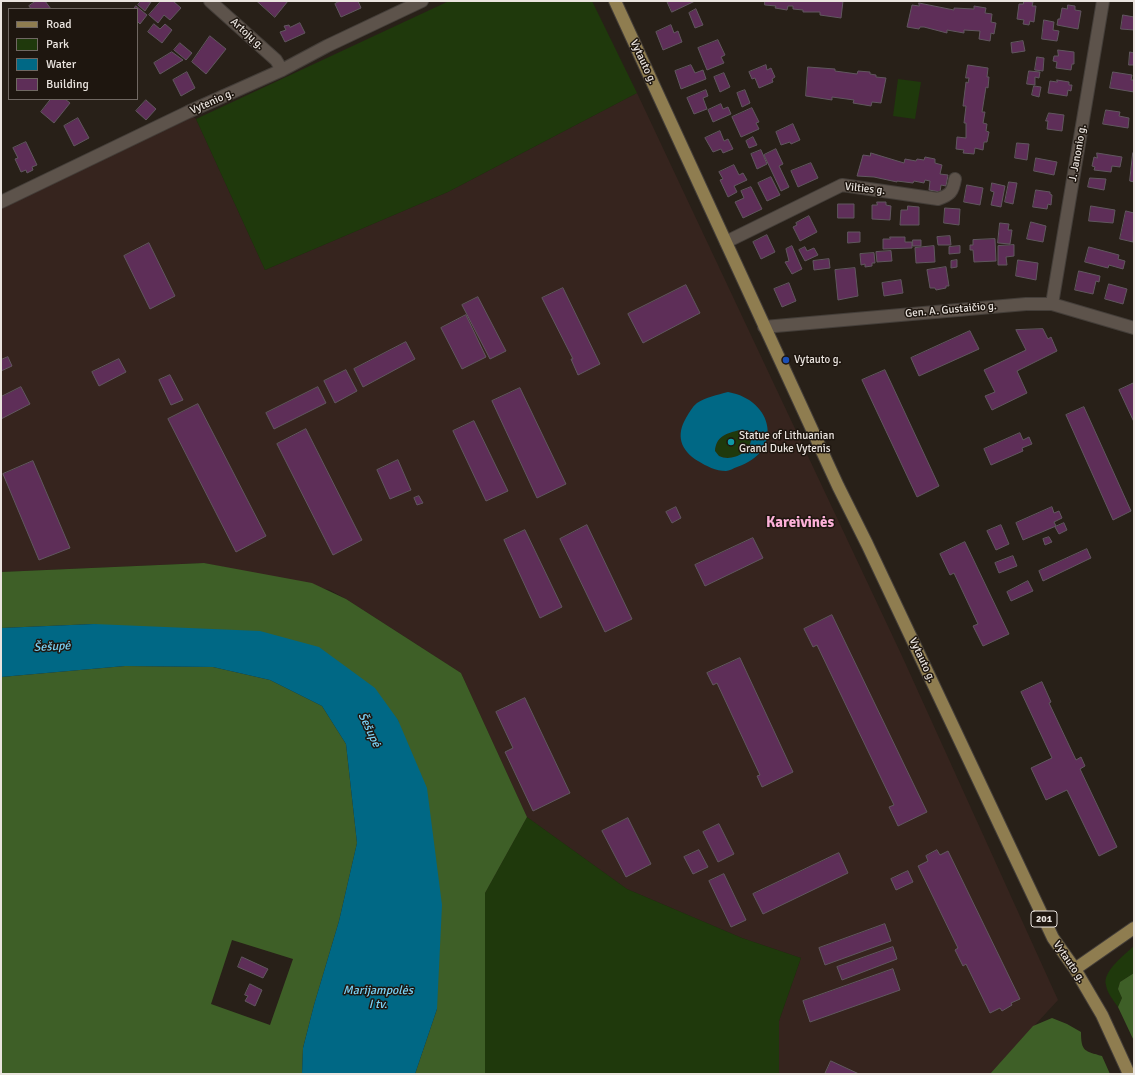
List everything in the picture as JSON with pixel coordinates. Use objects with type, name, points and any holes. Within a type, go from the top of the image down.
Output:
[{"type":"main road","name":"Vytauto g.","points":[[614,1],[764,327],[1053,938],[1075,969],[1102,1015],[1129,1074]]},
{"type":"main road","points":[[1075,969],[1134,928]]},
{"type":"street","name":"Artojų g.","points":[[210,1],[276,60],[282,70]]},
{"type":"street","name":"Vytenio g.","points":[[1,202],[188,112],[282,70],[327,46],[422,1]]},
{"type":"street","name":"J. Janonio g.","points":[[1052,304],[1103,1]]},
{"type":"street","name":"Vilties g.","points":[[726,242],[842,185],[938,199],[948,196],[953,190],[955,179]]},
{"type":"street","name":"Gen. A. Gustaičio g.","points":[[764,327],[1018,304],[1052,304],[1134,328]]},
{"type":"shaded area","points":[[637,93],[902,656],[1058,1000],[990,1074],[779,1074],[779,1021],[801,958],[742,938],[627,889],[527,817],[461,673],[330,590],[204,563],[1,572],[1,202],[188,112],[196,119],[265,270],[448,192]]},
{"type":"green space","points":[[449,1],[592,1],[637,93],[448,192],[265,270],[196,119]]},
{"type":"green space","points":[[898,79],[921,82],[915,119],[893,116]]},
{"type":"green space","points":[[741,430],[751,439],[750,444],[744,452],[735,457],[729,458],[719,456],[715,451],[720,439],[731,432]]},
{"type":"green space","points":[[204,563],[312,583],[346,599],[461,673],[527,817],[485,893],[485,1074],[415,1074],[437,1009],[398,720],[94,624],[1,628],[1,572]]},
{"type":"green space","points":[[125,666],[213,667],[270,680],[322,706],[346,744],[357,843],[339,921],[303,1048],[302,1074],[1,1074],[1,677]],"holes":[[[232,940],[293,959],[270,1025],[211,1004]]]},
{"type":"green space","points":[[527,817],[627,889],[742,938],[801,958],[779,1021],[779,1074],[485,1074],[485,893]]},
{"type":"green space","points":[[1134,946],[1134,973],[1120,982],[1118,989],[1122,998],[1118,1007],[1108,991],[1106,985],[1107,975],[1120,958]]},
{"type":"green space","points":[[1134,973],[1134,1041],[1118,1007],[1122,998],[1118,989],[1120,982]]},
{"type":"green space","points":[[1052,1018],[1081,1032],[1081,1039],[1085,1050],[1102,1056],[1110,1074],[990,1074],[1033,1026]]},
{"type":"water","points":[[728,392],[744,397],[755,405],[763,415],[767,427],[767,439],[762,450],[752,460],[726,471],[711,468],[692,457],[684,447],[681,430],[689,412],[697,403],[712,396]],"holes":[[[740,430],[745,432],[751,439],[750,444],[748,448],[740,455],[724,458],[719,456],[715,451],[718,442],[723,436]]]},
{"type":"water","name":"Marijampolės I tv.","points":[[94,624],[260,631],[319,647],[375,688],[398,720],[427,788],[442,905],[437,1009],[415,1074],[302,1074],[303,1048],[339,921],[357,843],[346,744],[322,706],[270,680],[213,667],[125,666],[1,677],[1,628]]},
{"type":"building","points":[[36,1],[45,1],[50,8],[30,8],[29,6]]},
{"type":"building","points":[[141,1],[151,2],[145,11],[138,5]]},
{"type":"building","points":[[161,1],[173,1],[181,8],[170,20],[164,15],[158,23],[149,15]]},
{"type":"building","points":[[257,1],[288,1],[275,17]]},
{"type":"building","points":[[340,1],[358,1],[361,8],[341,17],[335,4]]},
{"type":"building","points":[[667,1],[695,1],[672,12]]},
{"type":"building","points":[[765,1],[843,1],[841,18],[820,15],[820,12],[803,12],[803,10],[793,9],[793,6],[788,6],[787,10],[775,8],[776,6],[765,5]]},
{"type":"building","points":[[1024,1],[1033,2],[1032,6],[1036,6],[1034,22],[1030,21],[1029,25],[1023,24],[1024,20],[1017,19],[1019,4],[1023,4]]},
{"type":"building","points":[[919,3],[954,10],[954,8],[974,9],[974,6],[986,8],[985,13],[992,14],[991,22],[996,23],[994,34],[991,33],[990,41],[979,39],[980,31],[964,30],[964,33],[947,30],[947,33],[924,27],[920,27],[919,29],[907,27],[912,5],[919,6]]},
{"type":"building","points":[[1068,5],[1075,6],[1075,10],[1081,11],[1078,29],[1057,25],[1062,8],[1067,9]]},
{"type":"building","points":[[136,6],[147,15],[140,24],[138,22],[138,8],[135,8]]},
{"type":"building","points":[[696,9],[703,25],[695,28],[689,13]]},
{"type":"building","points":[[1123,15],[1134,17],[1134,30],[1121,29]]},
{"type":"building","points":[[1044,20],[1054,22],[1053,30],[1059,31],[1057,41],[1042,39]]},
{"type":"building","points":[[300,23],[305,33],[285,42],[280,32],[286,30],[284,26],[289,25],[290,27]]},
{"type":"building","points":[[154,24],[160,29],[165,24],[172,30],[162,43],[148,32]]},
{"type":"building","points":[[671,25],[674,33],[678,31],[682,42],[663,50],[656,32]]},
{"type":"building","points":[[210,36],[226,49],[206,74],[192,62]]},
{"type":"building","points":[[718,40],[725,55],[721,57],[724,63],[707,70],[698,48]]},
{"type":"building","points":[[1023,41],[1025,51],[1012,53],[1011,43]]},
{"type":"building","points":[[180,43],[192,53],[186,60],[174,50]]},
{"type":"building","points":[[1058,50],[1074,52],[1074,64],[1072,64],[1071,70],[1056,68],[1057,62],[1053,61],[1054,56],[1058,56]]},
{"type":"building","points":[[172,52],[183,60],[160,74],[154,63]]},
{"type":"building","points":[[1130,52],[1134,53],[1134,65],[1129,65]]},
{"type":"building","points":[[1037,57],[1044,58],[1043,71],[1035,70]]},
{"type":"building","points":[[691,65],[695,73],[703,70],[706,79],[681,89],[675,71]]},
{"type":"building","points":[[766,65],[767,70],[771,68],[775,77],[772,79],[773,82],[759,88],[755,78],[752,79],[749,72]]},
{"type":"building","points":[[968,65],[988,68],[987,77],[989,77],[982,112],[985,112],[983,123],[987,124],[986,131],[989,132],[987,142],[984,142],[983,150],[975,148],[974,154],[963,153],[964,150],[956,149],[957,137],[966,138],[966,123],[964,123],[966,106],[963,106],[966,82],[968,83],[969,78],[966,78]]},
{"type":"building","points":[[808,67],[835,69],[835,71],[857,74],[858,71],[870,72],[870,74],[876,75],[876,77],[886,78],[881,103],[872,102],[871,106],[853,103],[854,100],[832,97],[832,100],[806,96]]},
{"type":"building","points":[[1029,71],[1040,72],[1039,78],[1035,77],[1035,85],[1027,84]]},
{"type":"building","points":[[187,72],[195,88],[181,96],[173,80]]},
{"type":"building","points":[[1113,72],[1132,75],[1131,80],[1134,80],[1134,92],[1110,88]]},
{"type":"building","points":[[724,73],[730,87],[720,92],[714,77]]},
{"type":"building","points":[[1057,80],[1069,82],[1069,85],[1072,85],[1071,91],[1068,90],[1067,96],[1048,93],[1050,81],[1057,82]]},
{"type":"building","points":[[1034,86],[1041,87],[1039,97],[1032,95]]},
{"type":"building","points":[[706,90],[708,96],[703,98],[707,109],[694,114],[687,98]]},
{"type":"building","points":[[745,90],[750,103],[742,107],[737,93]]},
{"type":"building","points":[[50,100],[66,100],[70,103],[54,123],[41,112]]},
{"type":"building","points":[[146,100],[156,109],[146,120],[136,111]]},
{"type":"building","points":[[721,104],[723,109],[728,107],[731,114],[713,122],[708,110]]},
{"type":"building","points":[[752,108],[759,122],[756,123],[759,129],[741,137],[732,117]]},
{"type":"building","points":[[1106,110],[1120,112],[1119,116],[1129,118],[1128,128],[1103,124]]},
{"type":"building","points":[[1049,113],[1064,115],[1062,131],[1047,129],[1048,121],[1046,121]]},
{"type":"building","points":[[78,118],[89,138],[74,146],[64,126]]},
{"type":"building","points":[[793,124],[800,140],[791,144],[790,142],[781,145],[776,132]]},
{"type":"building","points":[[720,131],[724,141],[728,139],[733,149],[723,153],[721,149],[713,152],[705,138]]},
{"type":"building","points":[[753,137],[757,145],[749,148],[746,141]]},
{"type":"building","points":[[26,142],[37,165],[32,167],[33,170],[27,173],[26,170],[21,172],[15,159],[18,158],[13,148]]},
{"type":"building","points":[[1017,143],[1029,144],[1027,160],[1015,158]]},
{"type":"building","points":[[776,149],[783,164],[779,166],[789,187],[781,191],[764,155]]},
{"type":"building","points":[[761,150],[767,164],[757,169],[751,154]]},
{"type":"building","points":[[871,153],[904,163],[905,159],[916,161],[917,159],[924,160],[925,157],[935,159],[935,163],[942,165],[940,174],[948,175],[946,186],[941,185],[940,192],[929,190],[930,181],[925,180],[924,183],[914,181],[913,183],[857,176],[863,155],[870,156]]},
{"type":"building","points":[[1097,153],[1122,157],[1120,167],[1112,166],[1111,172],[1094,170],[1095,167],[1092,166],[1094,157],[1097,158]]},
{"type":"building","points":[[1133,153],[1134,154],[1134,182],[1130,181]]},
{"type":"building","points":[[1036,158],[1057,162],[1054,175],[1034,171]]},
{"type":"building","points":[[811,163],[818,178],[798,187],[791,171]]},
{"type":"building","points":[[734,165],[739,175],[743,173],[747,180],[734,186],[737,192],[728,197],[720,180],[723,179],[719,172]]},
{"type":"building","points":[[771,177],[780,195],[767,201],[758,183]]},
{"type":"building","points":[[1090,178],[1106,179],[1104,190],[1088,187]]},
{"type":"building","points":[[1009,182],[1017,183],[1013,204],[1005,202]]},
{"type":"building","points":[[992,183],[1005,186],[1001,207],[991,205],[994,192],[991,191]]},
{"type":"building","points":[[967,185],[983,188],[980,205],[964,202]]},
{"type":"building","points":[[751,187],[762,209],[743,218],[735,202],[744,198],[741,191]]},
{"type":"building","points":[[1036,190],[1050,192],[1052,195],[1051,205],[1048,204],[1047,209],[1033,207]]},
{"type":"building","points":[[877,202],[886,202],[886,205],[891,206],[890,220],[872,219],[872,205],[877,205]]},
{"type":"building","points":[[838,204],[854,204],[854,218],[838,218]]},
{"type":"building","points":[[908,206],[919,207],[919,225],[900,225],[901,210],[907,210]]},
{"type":"building","points":[[1091,206],[1115,210],[1113,223],[1089,221]]},
{"type":"building","points":[[945,208],[960,209],[959,225],[944,223]]},
{"type":"building","points":[[1126,211],[1134,213],[1133,242],[1120,239]]},
{"type":"building","points":[[809,216],[817,232],[800,241],[793,227],[797,225],[796,223]]},
{"type":"building","points":[[1031,222],[1046,226],[1043,242],[1027,239]]},
{"type":"building","points":[[1000,223],[1009,224],[1008,230],[1012,230],[1010,244],[998,243]]},
{"type":"building","points":[[848,232],[860,232],[860,242],[848,243]]},
{"type":"building","points":[[767,235],[775,252],[761,259],[753,242]]},
{"type":"building","points":[[950,236],[951,245],[938,245],[937,237]]},
{"type":"building","points":[[890,237],[905,237],[905,242],[912,242],[912,248],[883,249],[883,239],[890,239]]},
{"type":"building","points":[[995,239],[996,261],[974,262],[973,250],[970,250],[970,245],[973,245],[973,240]]},
{"type":"building","points":[[913,240],[921,240],[921,246],[913,246]]},
{"type":"building","points":[[149,243],[175,296],[150,309],[124,256]]},
{"type":"building","points":[[1014,245],[1014,256],[1006,257],[1007,265],[998,265],[998,246]]},
{"type":"building","points":[[792,246],[802,269],[792,274],[785,262],[789,261],[786,249]]},
{"type":"building","points":[[934,246],[935,262],[916,263],[915,248]]},
{"type":"building","points":[[960,246],[960,253],[949,254],[949,247]]},
{"type":"building","points":[[805,247],[807,251],[814,248],[818,255],[805,261],[799,250]]},
{"type":"building","points":[[1089,247],[1119,255],[1118,259],[1125,261],[1123,269],[1109,265],[1108,268],[1085,262]]},
{"type":"building","points":[[891,251],[892,261],[877,262],[876,252]]},
{"type":"building","points":[[874,253],[875,263],[872,263],[872,266],[865,267],[865,264],[861,265],[860,254]]},
{"type":"building","points":[[829,259],[830,268],[814,270],[813,261]]},
{"type":"building","points":[[957,260],[957,267],[951,268],[951,261]]},
{"type":"building","points":[[1018,260],[1038,263],[1036,280],[1016,276]]},
{"type":"building","points":[[946,267],[949,286],[936,290],[935,288],[930,288],[927,270]]},
{"type":"building","points":[[855,268],[858,296],[838,300],[835,270]]},
{"type":"building","points":[[1079,271],[1100,276],[1099,282],[1096,281],[1093,294],[1075,290]]},
{"type":"building","points":[[901,280],[903,293],[884,296],[882,283]]},
{"type":"building","points":[[789,283],[796,301],[782,307],[774,289]]},
{"type":"building","points":[[1109,284],[1127,289],[1123,304],[1105,299]]},
{"type":"building","points":[[686,285],[700,313],[643,343],[628,314]]},
{"type":"building","points":[[563,288],[600,364],[578,375],[571,359],[573,359],[542,298]]},
{"type":"building","points":[[478,297],[506,351],[490,359],[462,305]]},
{"type":"building","points":[[466,315],[486,357],[462,369],[441,328]]},
{"type":"building","points":[[1043,329],[1048,339],[1051,337],[1057,351],[1017,371],[1027,393],[992,410],[985,396],[995,392],[984,370],[1026,350],[1016,330]]},
{"type":"building","points":[[970,331],[979,349],[919,376],[911,358]]},
{"type":"building","points":[[406,342],[415,359],[363,387],[354,369]]},
{"type":"building","points":[[8,357],[12,366],[1,371],[1,360]]},
{"type":"building","points":[[119,359],[126,372],[99,386],[92,372]]},
{"type":"building","points":[[346,370],[357,391],[335,403],[324,381]]},
{"type":"building","points":[[885,370],[939,486],[917,497],[862,380]]},
{"type":"building","points":[[170,375],[183,400],[171,405],[159,380]]},
{"type":"building","points":[[1134,383],[1134,422],[1119,390]]},
{"type":"building","points":[[21,387],[30,404],[1,419],[1,397]]},
{"type":"building","points":[[318,387],[326,403],[274,429],[266,413]]},
{"type":"building","points":[[520,388],[566,484],[537,498],[492,401]]},
{"type":"building","points":[[198,404],[266,536],[236,552],[168,419]]},
{"type":"building","points":[[1084,407],[1131,511],[1113,520],[1066,415]]},
{"type":"building","points":[[474,421],[508,491],[486,501],[453,431]]},
{"type":"building","points":[[306,429],[362,540],[333,555],[277,444]]},
{"type":"building","points":[[1020,433],[1023,440],[1029,437],[1032,444],[1022,448],[1023,451],[991,465],[984,449]]},
{"type":"building","points":[[398,460],[411,490],[390,499],[377,470]]},
{"type":"building","points":[[33,461],[70,548],[39,560],[3,474]]},
{"type":"building","points":[[419,496],[423,503],[417,505],[414,498]]},
{"type":"building","points":[[676,507],[681,518],[672,523],[666,512]]},
{"type":"building","points":[[1052,507],[1054,513],[1059,511],[1062,518],[1054,522],[1056,526],[1023,540],[1016,523]]},
{"type":"building","points":[[1064,523],[1067,530],[1059,534],[1055,527]]},
{"type":"building","points":[[587,525],[632,619],[605,632],[560,539]]},
{"type":"building","points":[[1001,525],[1009,544],[996,550],[987,531]]},
{"type":"building","points":[[525,530],[562,607],[540,618],[504,540]]},
{"type":"building","points":[[1049,537],[1052,542],[1045,545],[1043,539]]},
{"type":"building","points":[[753,538],[763,558],[705,586],[695,565]]},
{"type":"building","points":[[965,542],[1009,634],[983,646],[973,626],[978,624],[954,573],[950,575],[940,554]]},
{"type":"building","points":[[1087,549],[1091,558],[1043,581],[1039,571]]},
{"type":"building","points":[[1013,556],[1017,566],[999,573],[995,563]]},
{"type":"building","points":[[1028,581],[1033,591],[1011,601],[1007,592]]},
{"type":"building","points":[[832,615],[927,812],[898,826],[889,807],[894,805],[817,645],[813,647],[804,629]]},
{"type":"building","points":[[740,658],[793,772],[762,787],[757,776],[760,775],[717,683],[713,685],[707,673]]},
{"type":"building","points":[[1042,682],[1051,702],[1049,703],[1076,760],[1081,757],[1085,766],[1080,769],[1117,847],[1099,856],[1067,790],[1046,800],[1031,768],[1052,758],[1021,692]]},
{"type":"building","points":[[525,698],[570,793],[533,811],[505,752],[513,748],[496,712]]},
{"type":"building","points":[[628,818],[651,864],[626,877],[602,831]]},
{"type":"building","points":[[719,824],[734,854],[718,862],[703,832]]},
{"type":"building","points":[[699,850],[708,867],[693,874],[684,857]]},
{"type":"building","points":[[937,850],[940,855],[948,851],[1020,999],[1011,1003],[1012,1005],[1002,1011],[1000,1008],[990,1013],[966,964],[963,966],[955,950],[958,948],[918,866],[928,861],[926,856]]},
{"type":"building","points":[[839,853],[848,873],[763,914],[753,894]]},
{"type":"building","points":[[908,871],[913,882],[896,890],[891,879]]},
{"type":"building","points":[[724,874],[746,920],[731,927],[709,881]]},
{"type":"building","points":[[885,924],[891,941],[825,965],[819,948]]},
{"type":"building","points":[[893,947],[897,959],[842,980],[837,967]]},
{"type":"building","points":[[242,957],[268,969],[263,978],[238,967]]},
{"type":"building","points":[[893,969],[900,990],[810,1022],[803,1001]]},
{"type":"building","points":[[250,984],[262,990],[255,1006],[245,1001],[248,996],[245,995]]},
{"type":"building","points":[[831,1061],[859,1074],[825,1074]]},
{"type":"place","name":"Vytauto g.","points":[[786,360]]},
{"type":"place","name":"Statue of Lithuanian Grand Duke Vytenis","points":[[731,442]]},
{"type":"district","name":"Kareivinės","points":[[800,523]]},
{"type":"water label","name":"Šešupė","points":[[52,647]]},
{"type":"water label","name":"Šešupė","points":[[369,730]]}]
